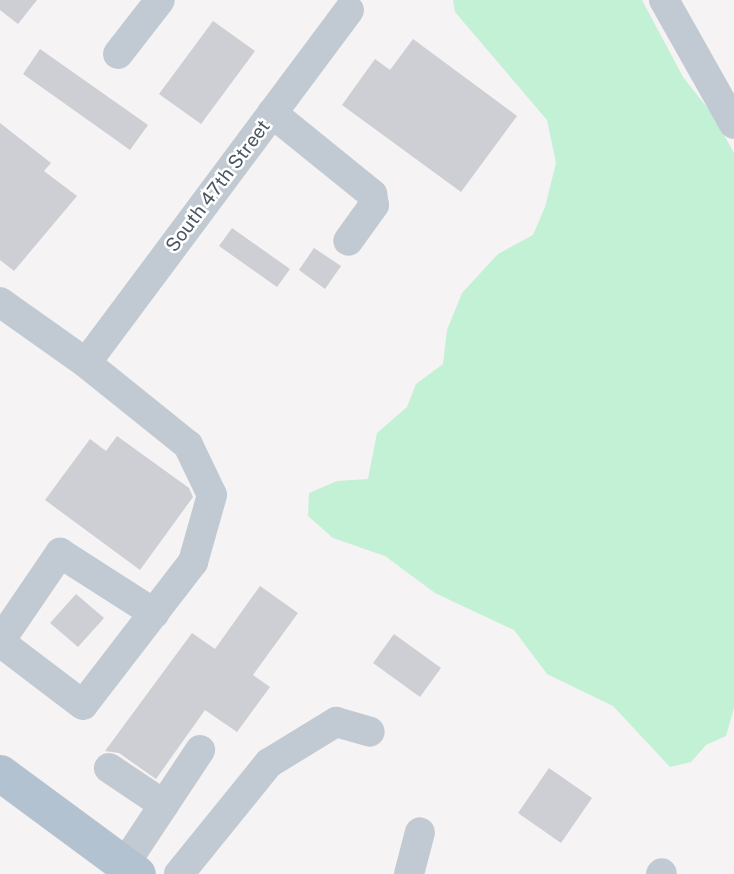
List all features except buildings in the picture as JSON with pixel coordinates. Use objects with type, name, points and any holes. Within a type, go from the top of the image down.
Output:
[{"type":"main road","points":[[0,774],[131,869]]},
{"type":"street","points":[[118,54],[160,0]]},
{"type":"street","points":[[664,0],[734,124]]},
{"type":"street","name":"South 47th Street","points":[[86,363],[349,10]]},
{"type":"street","points":[[272,113],[372,194],[374,205],[348,241]]},
{"type":"street","points":[[0,302],[86,363],[188,445],[212,495],[194,562],[83,705],[0,642],[60,553],[154,613]]},
{"type":"street","points":[[179,874],[269,763],[336,722],[370,732]]},
{"type":"street","points":[[131,869],[164,805],[200,750]]},
{"type":"street","points":[[109,768],[164,805]]},
{"type":"street","points":[[409,874],[420,832]]},
{"type":"green space","points":[[453,0],[642,0],[683,77],[713,115],[734,153],[734,708],[726,736],[706,745],[691,762],[670,767],[613,706],[547,674],[514,630],[435,593],[385,556],[333,538],[308,516],[309,493],[337,481],[368,479],[377,433],[407,407],[416,384],[443,364],[447,330],[462,293],[498,254],[533,235],[545,207],[556,163],[547,120],[455,12]]}]
